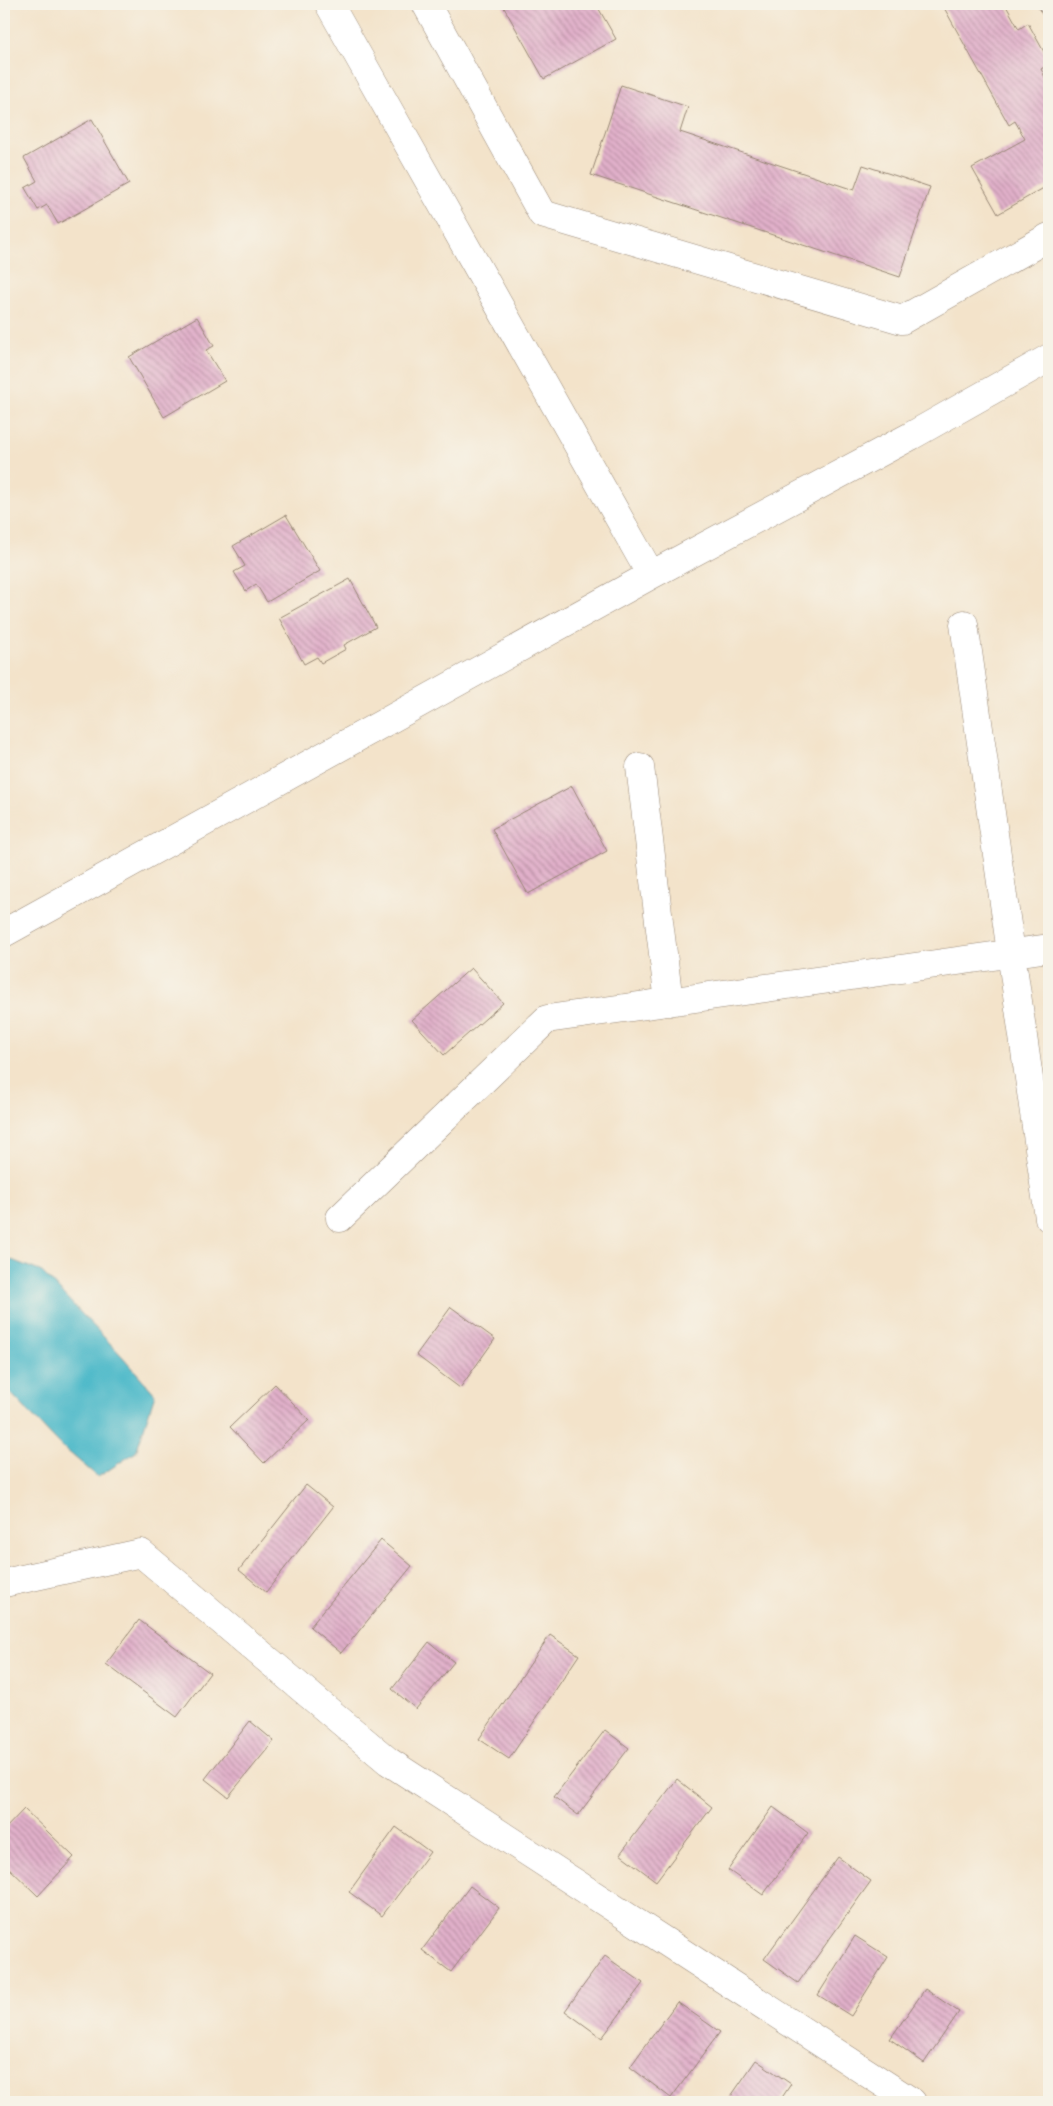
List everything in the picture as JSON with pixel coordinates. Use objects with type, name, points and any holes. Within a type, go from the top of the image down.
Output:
[{"type":"street","points":[[329,4],[651,576]]},
{"type":"street","points":[[426,4],[542,214],[902,320],[1049,237]]},
{"type":"street","points":[[4,934],[651,576],[911,436],[1049,358]]},
{"type":"street","points":[[964,624],[1049,1218]]},
{"type":"street","points":[[640,767],[669,1002]]},
{"type":"street","points":[[340,1218],[548,1019],[1049,948]]},
{"type":"street","points":[[4,1584],[141,1553],[388,1761],[912,2102]]},
{"type":"lane","points":[[1046,4],[1049,10]]},
{"type":"water","points":[[4,1257],[42,1272],[122,1356],[155,1394],[136,1452],[98,1477],[58,1443],[4,1386]]},
{"type":"building","points":[[502,4],[596,4],[616,39],[544,79]]},
{"type":"building","points":[[942,4],[1005,4],[1019,29],[1028,23],[1049,61],[1049,64],[1041,69],[1049,85],[1049,185],[998,214],[972,168],[1025,139],[1015,121],[1009,125]]},
{"type":"building","points":[[621,85],[688,107],[680,132],[854,190],[863,165],[930,187],[900,277],[591,175]]},
{"type":"building","points":[[92,119],[129,184],[58,224],[47,205],[38,210],[25,188],[37,181],[24,158]]},
{"type":"building","points":[[197,317],[214,346],[206,350],[225,381],[164,417],[129,357]]},
{"type":"building","points":[[286,515],[320,571],[267,602],[256,584],[246,591],[234,572],[245,566],[233,546]]},
{"type":"building","points":[[350,579],[376,627],[344,645],[346,649],[321,663],[317,657],[304,664],[279,618]]},
{"type":"building","points":[[572,786],[607,851],[528,894],[492,829]]},
{"type":"building","points":[[471,968],[503,1003],[444,1055],[412,1020]]},
{"type":"building","points":[[451,1307],[495,1339],[460,1388],[416,1355]]},
{"type":"building","points":[[275,1384],[309,1420],[264,1463],[230,1427]]},
{"type":"building","points":[[306,1485],[333,1507],[266,1592],[239,1570]]},
{"type":"building","points":[[381,1540],[412,1566],[341,1653],[310,1627]]},
{"type":"building","points":[[139,1620],[210,1673],[177,1717],[106,1664]]},
{"type":"building","points":[[550,1635],[579,1655],[509,1759],[479,1739]]},
{"type":"building","points":[[429,1642],[454,1662],[416,1709],[392,1689]]},
{"type":"building","points":[[250,1721],[274,1741],[228,1797],[205,1779]]},
{"type":"building","points":[[605,1730],[629,1748],[578,1815],[554,1797]]},
{"type":"building","points":[[677,1779],[712,1807],[656,1881],[620,1854]]},
{"type":"building","points":[[773,1807],[808,1833],[763,1895],[728,1870]]},
{"type":"building","points":[[24,1809],[74,1857],[38,1896],[4,1863],[4,1830]]},
{"type":"building","points":[[396,1827],[430,1852],[382,1916],[349,1892]]},
{"type":"building","points":[[838,1857],[871,1881],[798,1983],[764,1959]]},
{"type":"building","points":[[470,1886],[499,1908],[451,1972],[422,1950]]},
{"type":"building","points":[[855,1936],[888,1957],[851,2016],[818,1995]]},
{"type":"building","points":[[605,1956],[643,1983],[602,2038],[565,2011]]},
{"type":"building","points":[[925,1989],[959,2012],[924,2063],[890,2039]]},
{"type":"building","points":[[677,2002],[720,2032],[671,2098],[630,2067]]},
{"type":"building","points":[[756,2060],[791,2084],[779,2102],[727,2102]]}]
